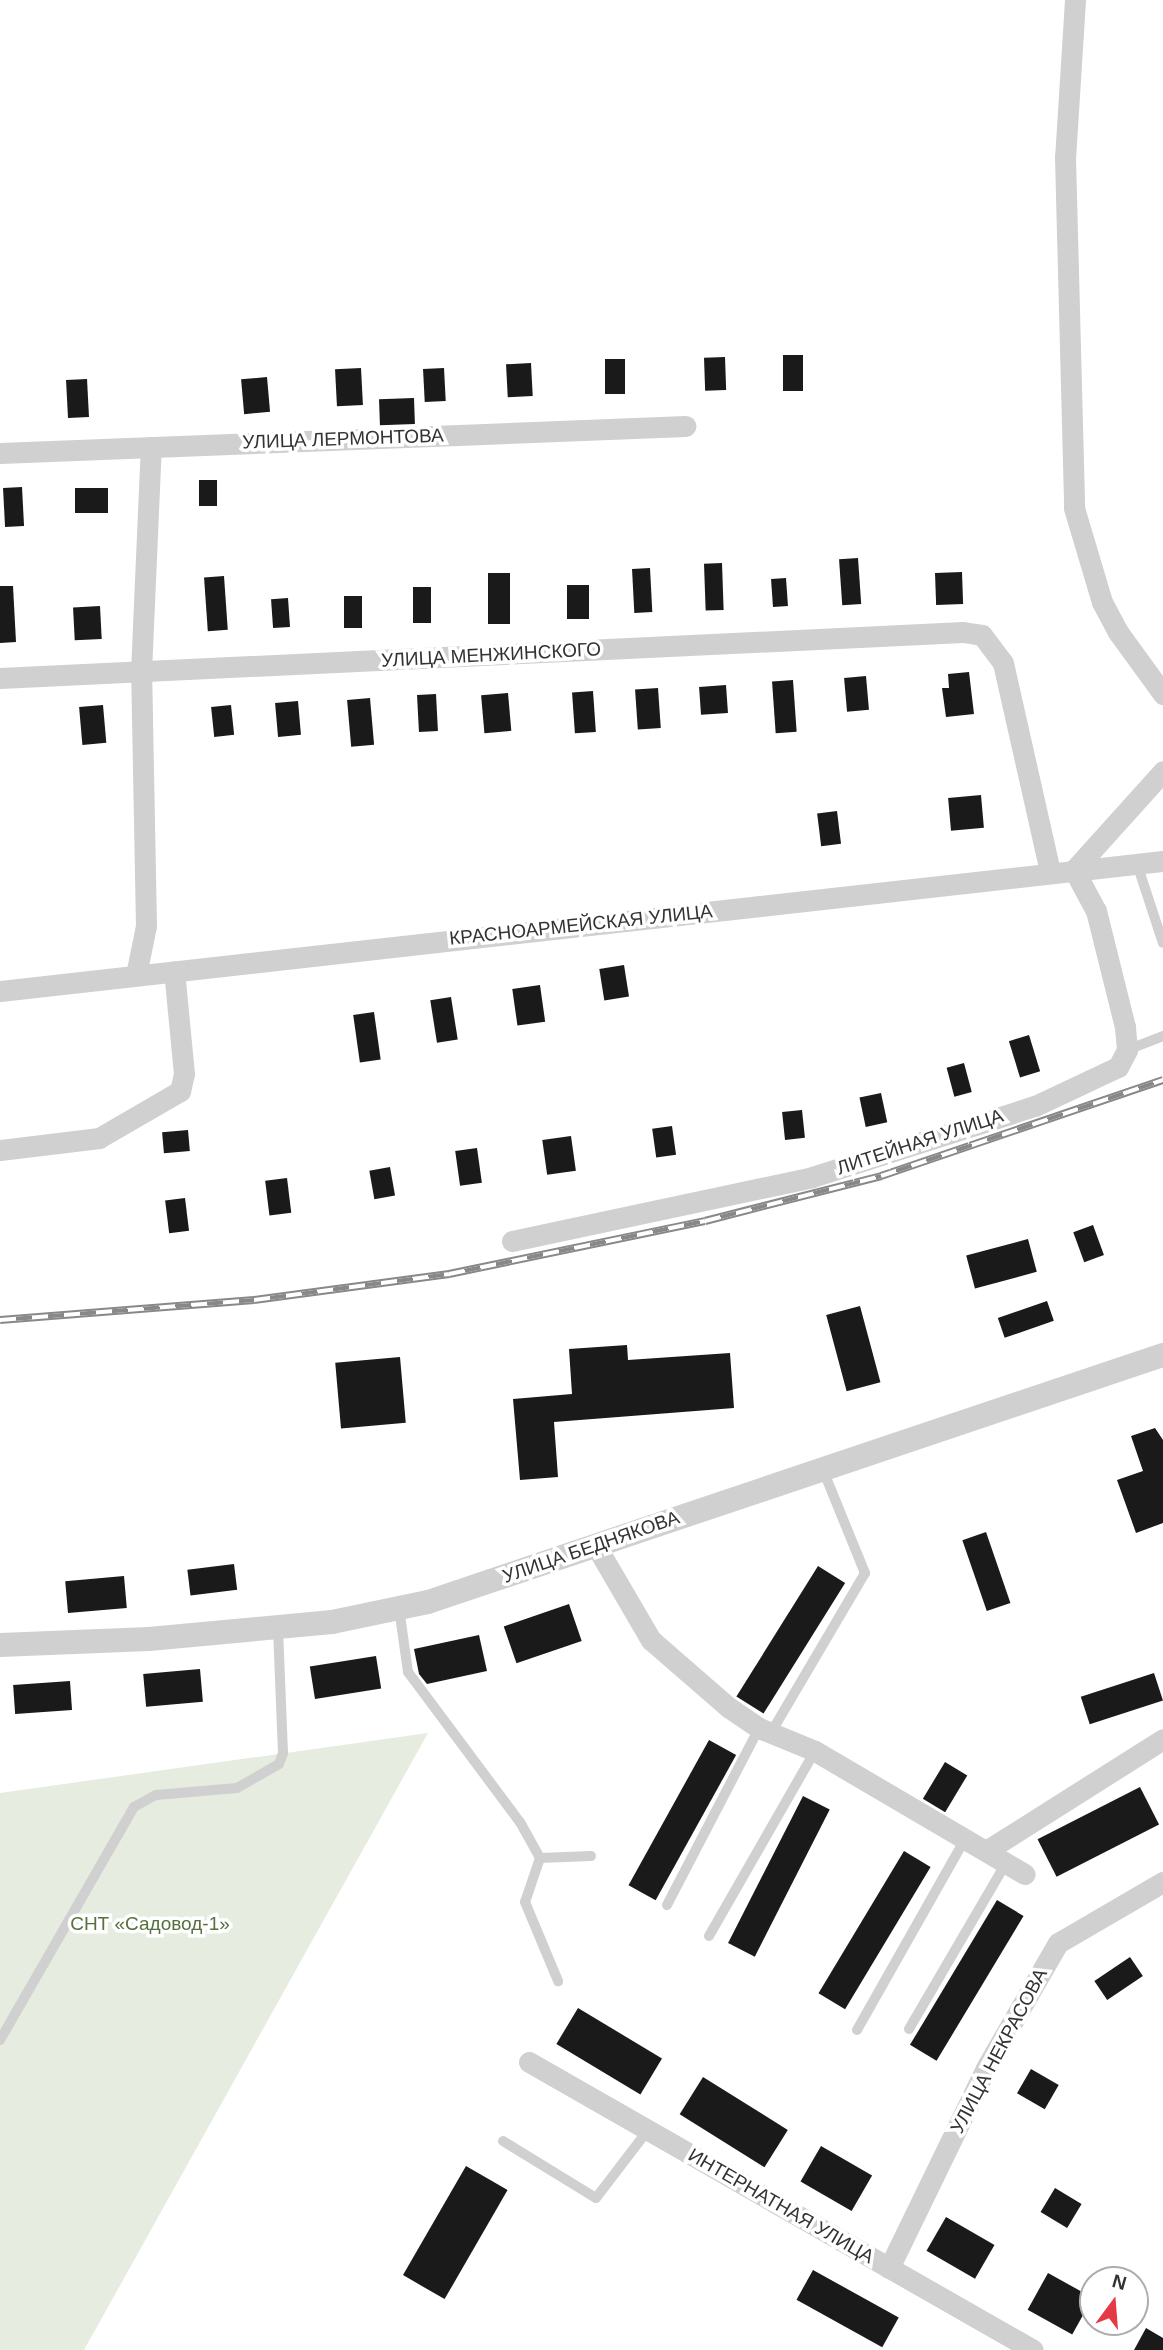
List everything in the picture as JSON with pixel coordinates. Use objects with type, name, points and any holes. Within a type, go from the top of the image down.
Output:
[{"type":"street","points":[[1074,0],[1065,157],[1074,508],[1102,602],[1118,632],[1163,694]]},
{"type":"street","name":"УЛИЦА ЛЕРМОНТОВА","points":[[0,453],[685,426]]},
{"type":"street","points":[[136,975],[146,926],[141,672],[151,447]]},
{"type":"street","name":"УЛИЦА МЕНЖИНСКОГО","points":[[0,678],[950,632],[982,635],[1003,663],[1050,872]]},
{"type":"street","points":[[1127,1050],[1096,911],[1074,870],[1163,771]]},
{"type":"street","name":"КРАСНОАРМЕЙСКАЯ УЛИЦА","points":[[0,990],[1163,861]]},
{"type":"street","points":[[0,1150],[99,1138],[180,1091],[184,1074],[174,971]]},
{"type":"street","name":"ЛИТЕЙНАЯ УЛИЦА","points":[[512,1241],[812,1177],[1035,1106],[1106,1075],[1127,1050]]},
{"type":"street","name":"УЛИЦА БЕДНЯКОВА","points":[[0,1645],[149,1639],[278,1627],[399,1608],[596,1546],[1162,1356]]},
{"type":"street","points":[[596,1546],[651,1640],[766,1730],[815,1751],[1025,1874]]},
{"type":"street","points":[[986,1851],[1163,1739]]},
{"type":"street","name":"УЛИЦА НЕКРАСОВА","points":[[889,2268],[986,2068],[1058,1943],[1163,1882]]},
{"type":"street","name":"ИНТЕРНАТНАЯ УЛИЦА","points":[[528,2062],[1033,2350]]},
{"type":"lane","points":[[1137,864],[1163,943]]},
{"type":"lane","points":[[1127,1050],[1163,1036]]},
{"type":"lane","points":[[667,1905],[766,1730],[865,1573],[823,1469]]},
{"type":"lane","points":[[399,1608],[408,1672],[520,1822],[540,1858],[525,1902],[558,1981]]},
{"type":"lane","points":[[0,2040],[134,1807],[156,1795],[237,1788],[279,1764],[283,1753],[278,1627]]},
{"type":"lane","points":[[709,1936],[815,1751]]},
{"type":"lane","points":[[857,2030],[965,1839]]},
{"type":"lane","points":[[540,1858],[592,1856]]},
{"type":"lane","points":[[909,2029],[1006,1863]]},
{"type":"lane","points":[[503,2141],[596,2198],[648,2130]]},
{"type":"green space","name":"СНТ «Садовод-1»","points":[[428,1733],[84,2350],[0,2350],[0,1793]]},
{"type":"building","points":[[783,355],[803,355],[803,391],[783,391]]},
{"type":"building","points":[[725,357],[726,390],[705,391],[704,358]]},
{"type":"building","points":[[605,359],[625,359],[625,394],[605,394]]},
{"type":"building","points":[[531,363],[533,396],[508,397],[506,364]]},
{"type":"building","points":[[361,368],[363,405],[337,406],[335,369]]},
{"type":"building","points":[[444,368],[446,401],[425,402],[423,369]]},
{"type":"building","points":[[267,377],[270,412],[244,414],[241,379]]},
{"type":"building","points":[[87,379],[89,417],[68,418],[66,380]]},
{"type":"building","points":[[414,398],[415,424],[380,425],[379,399]]},
{"type":"building","points":[[199,480],[217,480],[217,506],[199,506]]},
{"type":"building","points":[[22,487],[24,526],[5,527],[3,488]]},
{"type":"building","points":[[75,488],[108,488],[108,513],[75,513]]},
{"type":"building","points":[[858,558],[861,604],[842,605],[839,559]]},
{"type":"building","points":[[722,563],[724,610],[706,611],[704,564]]},
{"type":"building","points":[[650,568],[652,612],[634,613],[632,569]]},
{"type":"building","points":[[962,572],[963,604],[936,605],[935,573]]},
{"type":"building","points":[[488,573],[510,573],[510,624],[488,624]]},
{"type":"building","points":[[224,576],[228,630],[208,631],[204,577]]},
{"type":"building","points":[[786,578],[788,606],[773,607],[771,579]]},
{"type":"building","points":[[567,585],[589,585],[589,619],[567,619]]},
{"type":"building","points":[[0,586],[13,586],[16,642],[0,643]]},
{"type":"building","points":[[413,587],[431,587],[431,623],[413,623]]},
{"type":"building","points":[[344,596],[362,596],[362,628],[344,628]]},
{"type":"building","points":[[288,598],[290,627],[273,628],[271,599]]},
{"type":"building","points":[[100,606],[102,639],[75,640],[73,607]]},
{"type":"building","points":[[969,672],[974,714],[946,717],[942,688],[949,688],[948,674]]},
{"type":"building","points":[[866,676],[869,710],[847,712],[844,678]]},
{"type":"building","points":[[793,680],[797,732],[776,733],[772,681]]},
{"type":"building","points":[[726,685],[728,713],[701,715],[699,687]]},
{"type":"building","points":[[658,688],[661,728],[638,730],[635,690]]},
{"type":"building","points":[[593,691],[596,732],[575,733],[572,692]]},
{"type":"building","points":[[508,693],[511,731],[484,733],[481,695]]},
{"type":"building","points":[[436,694],[438,731],[419,732],[417,695]]},
{"type":"building","points":[[370,698],[374,745],[351,747],[347,700]]},
{"type":"building","points":[[298,701],[301,735],[278,737],[275,703]]},
{"type":"building","points":[[103,705],[106,743],[82,745],[79,707]]},
{"type":"building","points":[[231,705],[234,735],[214,737],[211,707]]},
{"type":"building","points":[[981,795],[984,828],[951,831],[948,798]]},
{"type":"building","points":[[837,811],[841,844],[821,846],[817,813]]},
{"type":"building","points":[[624,965],[629,997],[604,1001],[599,969]]},
{"type":"building","points":[[540,985],[545,1022],[517,1026],[512,989]]},
{"type":"building","points":[[451,997],[458,1039],[437,1043],[430,1000]]},
{"type":"building","points":[[374,1012],[381,1060],[360,1062],[353,1015]]},
{"type":"building","points":[[1029,1035],[1040,1071],[1020,1077],[1009,1041]]},
{"type":"building","points":[[964,1063],[972,1092],[954,1097],[947,1068]]},
{"type":"building","points":[[881,1093],[887,1122],[866,1127],[859,1098]]},
{"type":"building","points":[[802,1110],[805,1138],[785,1140],[782,1112]]},
{"type":"building","points":[[672,1126],[676,1155],[656,1158],[652,1129]]},
{"type":"building","points":[[188,1130],[190,1151],[164,1153],[162,1132]]},
{"type":"building","points":[[571,1136],[576,1171],[547,1175],[542,1140]]},
{"type":"building","points":[[477,1148],[482,1183],[460,1186],[455,1151]]},
{"type":"building","points":[[390,1167],[395,1196],[374,1199],[369,1171]]},
{"type":"building","points":[[287,1178],[291,1213],[269,1215],[265,1181]]},
{"type":"building","points":[[185,1198],[189,1231],[169,1233],[165,1200]]},
{"type":"building","points":[[1093,1225],[1104,1255],[1084,1262],[1073,1232]]},
{"type":"building","points":[[1028,1239],[1037,1272],[975,1288],[966,1256]]},
{"type":"building","points":[[1047,1301],[1054,1321],[1005,1338],[998,1318]]},
{"type":"building","points":[[860,1306],[880,1382],[847,1391],[826,1315]]},
{"type":"building","points":[[627,1345],[628,1360],[730,1353],[734,1408],[554,1422],[558,1477],[520,1480],[513,1399],[572,1394],[569,1349]]},
{"type":"building","points":[[400,1357],[406,1423],[341,1428],[335,1363]]},
{"type":"building","points":[[1155,1428],[1163,1440],[1163,1523],[1136,1533],[1117,1480],[1143,1471],[1131,1436]]},
{"type":"building","points":[[986,1532],[1010,1603],[987,1611],[962,1540]]},
{"type":"building","points":[[234,1564],[237,1590],[191,1596],[187,1570]]},
{"type":"building","points":[[818,1566],[845,1583],[764,1714],[736,1697]]},
{"type":"building","points":[[124,1576],[127,1608],[68,1613],[65,1581]]},
{"type":"building","points":[[569,1604],[582,1641],[516,1663],[504,1626]]},
{"type":"building","points":[[479,1635],[487,1671],[427,1684],[419,1674],[414,1649]]},
{"type":"building","points":[[376,1656],[381,1689],[315,1699],[310,1666]]},
{"type":"building","points":[[200,1669],[203,1702],[146,1707],[143,1674]]},
{"type":"building","points":[[1154,1673],[1163,1701],[1090,1724],[1081,1697]]},
{"type":"building","points":[[70,1681],[72,1710],[15,1714],[13,1685]]},
{"type":"building","points":[[709,1740],[736,1755],[656,1900],[629,1885]]},
{"type":"building","points":[[945,1762],[967,1775],[945,1812],[923,1799]]},
{"type":"building","points":[[1140,1787],[1159,1824],[1057,1877],[1038,1839]]},
{"type":"building","points":[[803,1796],[830,1810],[755,1957],[728,1943]]},
{"type":"building","points":[[904,1851],[931,1867],[845,2009],[819,1993]]},
{"type":"building","points":[[997,1900],[1024,1916],[937,2061],[910,2045]]},
{"type":"building","points":[[1130,1957],[1143,1976],[1107,2000],[1094,1981]]},
{"type":"building","points":[[578,2008],[662,2058],[640,2094],[556,2044]]},
{"type":"building","points":[[1031,2069],[1059,2085],[1045,2109],[1017,2093]]},
{"type":"building","points":[[703,2077],[788,2130],[764,2167],[680,2114]]},
{"type":"building","points":[[821,2146],[872,2176],[852,2211],[800,2182]]},
{"type":"building","points":[[466,2166],[508,2190],[445,2299],[403,2275]]},
{"type":"building","points":[[1055,2188],[1082,2204],[1067,2228],[1041,2212]]},
{"type":"building","points":[[946,2217],[994,2245],[975,2279],[926,2251]]},
{"type":"building","points":[[813,2270],[899,2318],[882,2347],[797,2300]]},
{"type":"building","points":[[1048,2273],[1079,2290],[1079,2322],[1072,2334],[1028,2310]]},
{"type":"building","points":[[1149,2330],[1163,2338],[1163,2350],[1134,2350],[1142,2336],[1149,2336]]},
{"type":"railway","points":[[0,1320],[254,1300],[449,1274],[705,1221],[881,1176],[1163,1080]]}]
